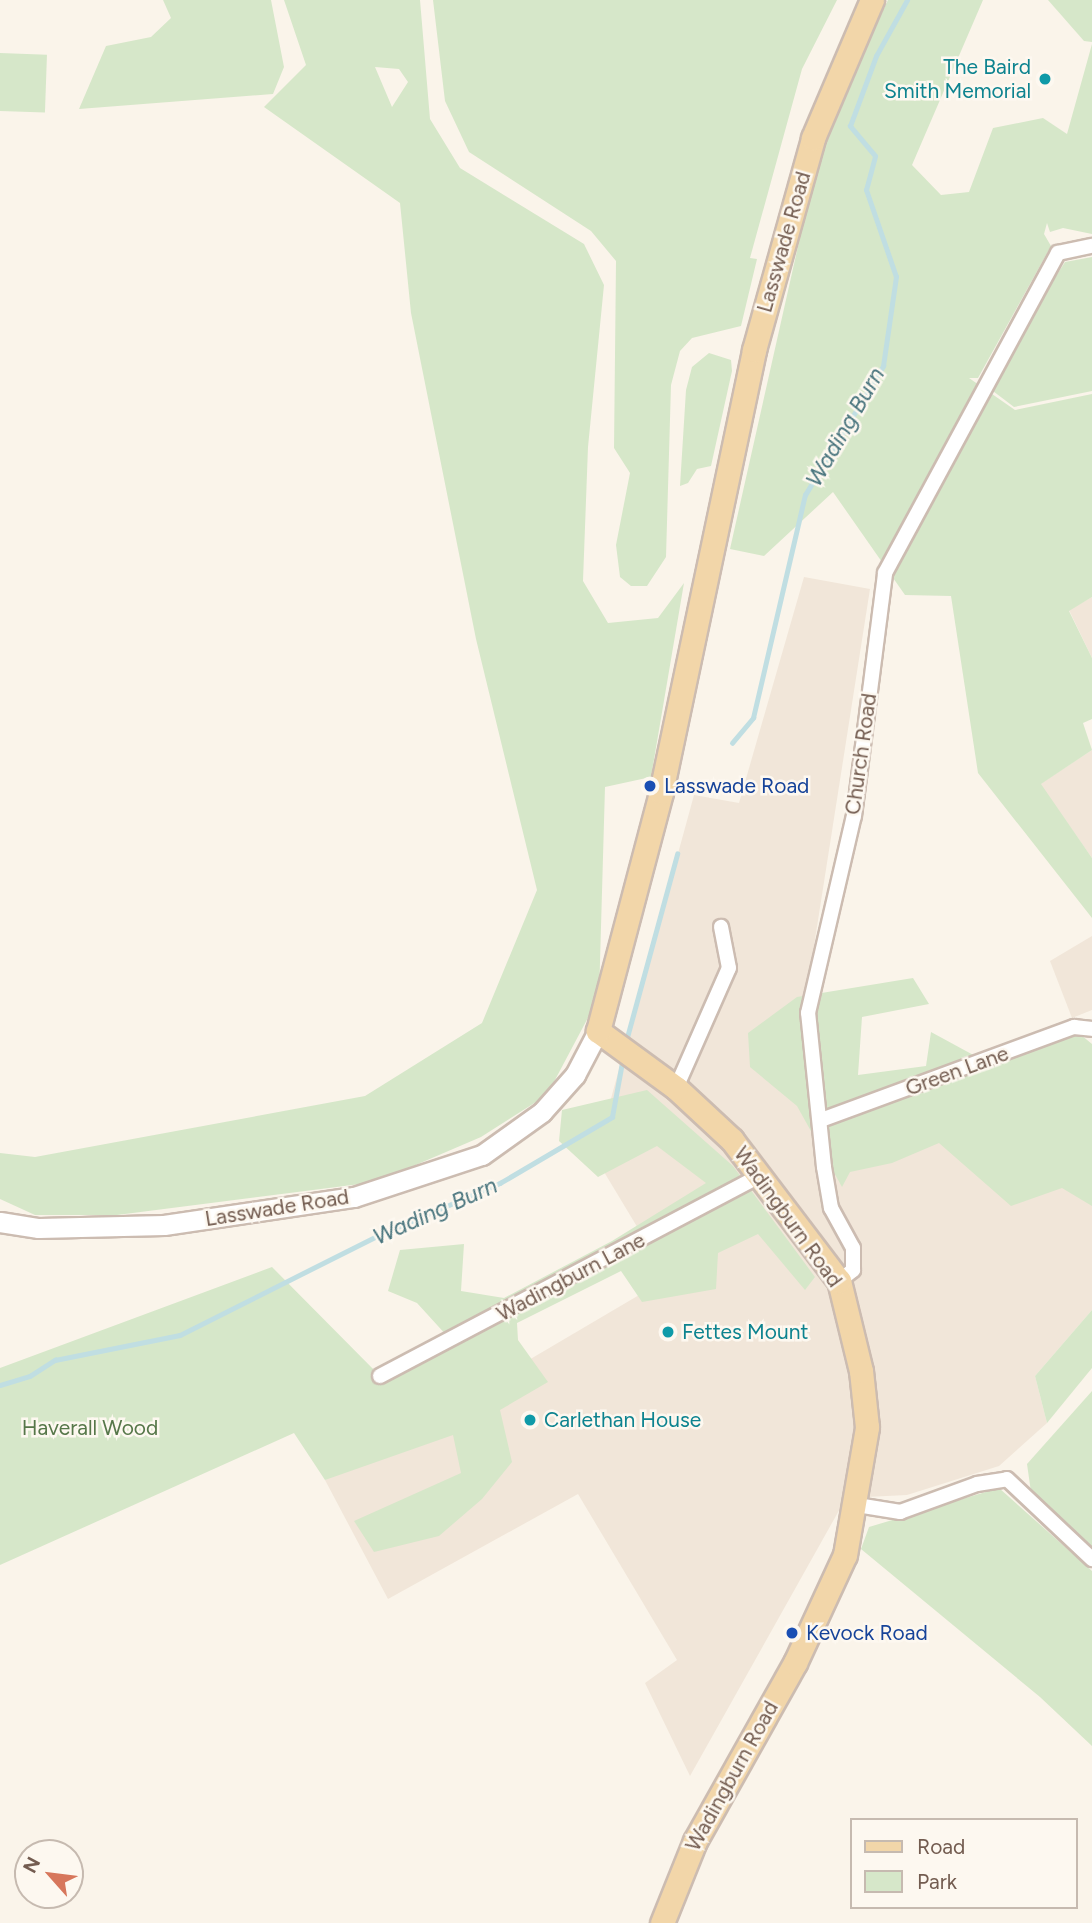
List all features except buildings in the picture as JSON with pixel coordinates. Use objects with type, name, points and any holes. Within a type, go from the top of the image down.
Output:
[{"type":"main road","name":"Lasswade Road","points":[[616,1043],[661,793],[754,350],[813,138],[872,0]]},
{"type":"main road","name":"Wadingburn Road","points":[[616,1043],[676,1088],[732,1140],[839,1281],[861,1371],[867,1427],[857,1505],[845,1555],[795,1663],[695,1841],[662,1923]]},
{"type":"street","name":"Church Road","points":[[839,1281],[853,1270],[853,1248],[831,1208],[808,1013],[854,816],[885,573],[1058,253],[1092,246]]},
{"type":"street","points":[[676,1088],[729,968],[721,927]]},
{"type":"street","name":"Green Lane","points":[[821,1120],[1074,1027],[1092,1029]]},
{"type":"street","name":"Lasswade Road","points":[[0,1222],[38,1228],[164,1225],[354,1197],[482,1155],[542,1112],[575,1075],[616,1043]]},
{"type":"street","name":"Wadingburn Lane","points":[[380,1376],[761,1175]]},
{"type":"street","points":[[857,1505],[900,1512],[977,1484],[1007,1479],[1092,1559]]},
{"type":"shaded area","points":[[804,577],[870,589],[792,1086],[979,1115],[1092,1172],[1092,1310],[1035,1376],[1047,1423],[999,1466],[907,1495],[846,1498],[690,1776],[645,1683],[677,1660],[578,1494],[388,1599],[325,1480],[668,1278],[595,1157],[694,795],[739,803]]},
{"type":"shaded area","points":[[1092,597],[1092,658],[1069,610]]},
{"type":"shaded area","points":[[1092,750],[1092,858],[1040,784]]},
{"type":"shaded area","points":[[1092,936],[1092,1010],[1072,1018],[1050,961]]},
{"type":"green space","points":[[163,0],[271,0],[284,67],[273,94],[79,109],[106,46],[151,37],[171,18]]},
{"type":"green space","points":[[284,0],[420,0],[430,119],[460,168],[584,244],[604,285],[588,447],[583,581],[608,623],[658,618],[684,583],[651,777],[605,787],[599,997],[547,1095],[481,1137],[376,1182],[117,1215],[35,1215],[0,1199],[0,1153],[35,1157],[365,1096],[482,1023],[537,890],[476,639],[411,313],[400,203],[264,107],[306,65]],"holes":[[[375,67],[399,69],[408,82],[392,107]]]},
{"type":"green space","points":[[433,0],[837,0],[802,69],[750,258],[757,259],[741,326],[692,338],[680,351],[671,385],[666,557],[647,586],[631,586],[620,577],[616,545],[630,473],[614,448],[616,261],[591,231],[469,152],[445,101]]},
{"type":"green space","points":[[888,0],[983,0],[912,165],[941,195],[969,192],[993,128],[1043,118],[1067,134],[1092,44],[1092,234],[1063,228],[1050,232],[1047,223],[1044,234],[1051,246],[978,378],[969,378],[1015,410],[1092,394],[1092,597],[1069,611],[1092,658],[1092,719],[1083,723],[1092,750],[1041,784],[1092,858],[1092,918],[978,773],[951,596],[905,595],[833,492],[764,556],[730,549],[823,135]]},
{"type":"green space","points":[[1048,0],[1092,0],[1092,42],[1084,41]]},
{"type":"green space","points":[[0,53],[47,55],[45,113],[0,111]]},
{"type":"green space","points":[[1092,257],[1092,391],[1014,407],[989,388],[1005,356],[1065,262]]},
{"type":"green space","points":[[709,353],[731,360],[732,371],[711,466],[697,469],[688,483],[680,486],[686,390],[692,367]]},
{"type":"green space","points":[[913,978],[929,1004],[862,1017],[858,1075],[926,1066],[931,1032],[977,1057],[1070,1026],[1092,1044],[1092,1206],[1062,1188],[1011,1206],[939,1143],[892,1163],[850,1172],[842,1187],[797,1106],[750,1067],[748,1033],[797,997]]},
{"type":"green space","name":"Haverall Wood","points":[[647,1090],[733,1166],[815,1277],[805,1290],[758,1234],[718,1253],[716,1289],[642,1302],[621,1271],[517,1323],[518,1340],[548,1382],[500,1410],[512,1462],[482,1499],[439,1536],[374,1552],[354,1521],[461,1473],[453,1435],[325,1480],[294,1433],[0,1565],[0,1368],[272,1267],[380,1376],[448,1337],[417,1303],[388,1291],[400,1250],[464,1244],[461,1291],[504,1298],[612,1241],[706,1183],[657,1146],[598,1177],[559,1141],[562,1110]]},
{"type":"green space","points":[[1092,1310],[1092,1368],[1047,1423],[1035,1376]]},
{"type":"green space","points":[[1092,1391],[1092,1548],[1031,1492],[1027,1464]]},
{"type":"green space","points":[[999,1488],[1092,1571],[1092,1746],[1040,1697],[861,1549],[869,1527]]},
{"type":"waterway","name":"Wading Burn","points":[[732,743],[753,718],[805,495],[883,366],[896,277],[866,190],[875,156],[850,126],[876,56],[907,0]]},
{"type":"waterway","name":"Wading Burn","points":[[626,1041],[677,854]]},
{"type":"waterway","name":"Wading Burn","points":[[0,1385],[30,1376],[55,1360],[180,1335],[377,1236],[500,1183],[612,1117],[623,1057]]},
{"type":"place","name":"The Baird Smith Memorial","points":[[1045,79]]},
{"type":"place","name":"Lasswade Road","points":[[650,786]]},
{"type":"place","name":"Fettes Mount","points":[[668,1332]]},
{"type":"place","name":"Carlethan House","points":[[530,1420]]},
{"type":"place","name":"Kevock Road","points":[[792,1633]]}]
